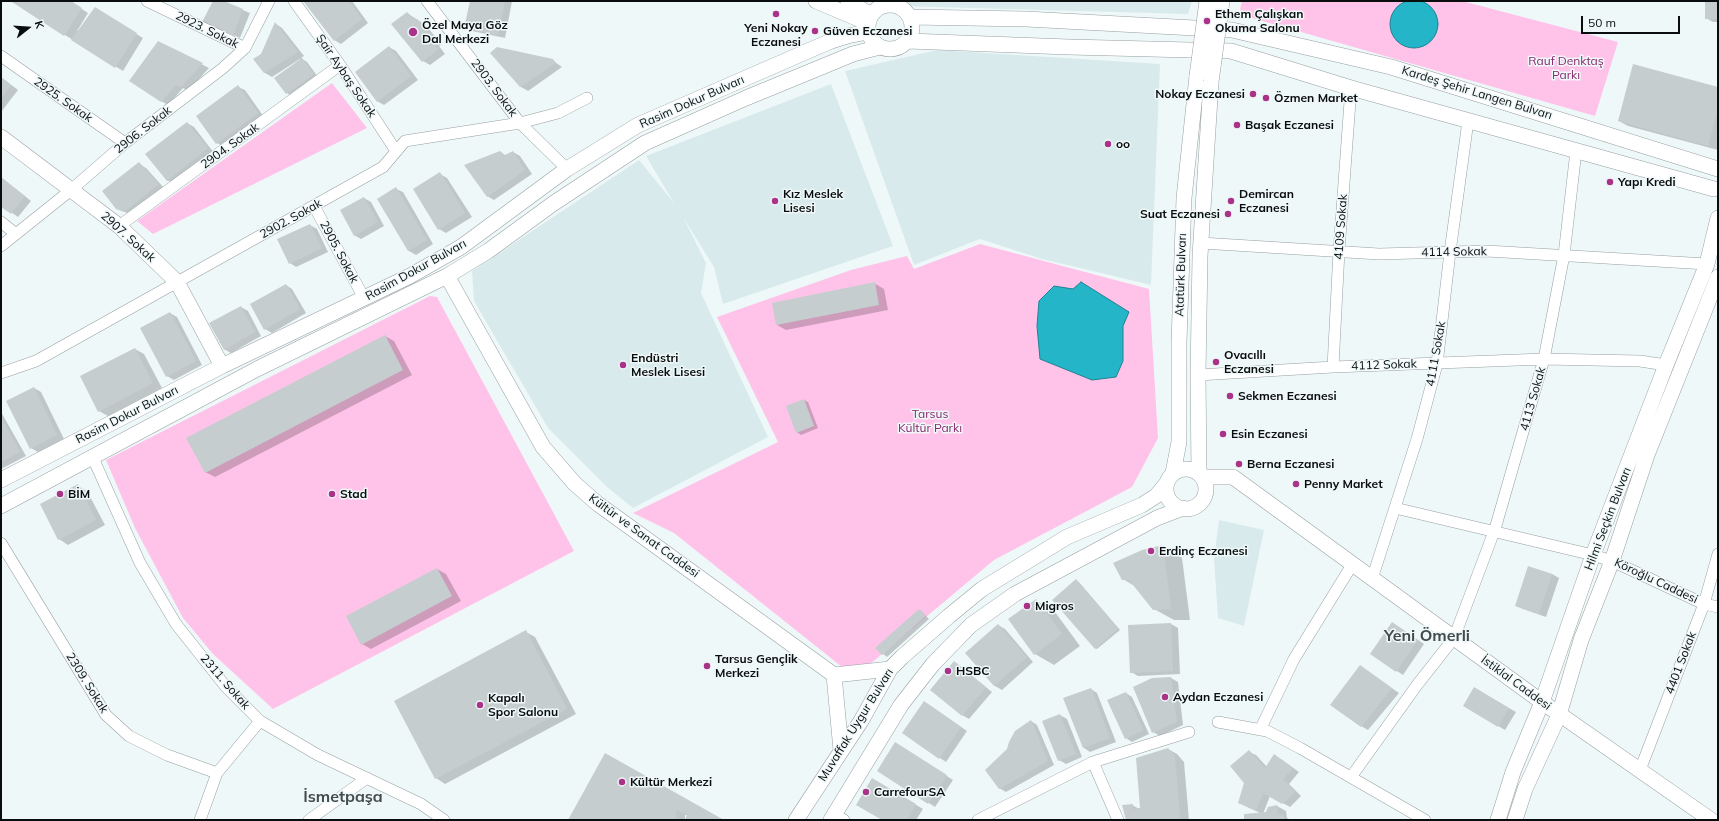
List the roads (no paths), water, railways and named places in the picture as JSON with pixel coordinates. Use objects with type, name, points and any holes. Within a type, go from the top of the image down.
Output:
[{"type":"main road","points":[[816,1],[876,12],[898,6],[910,16],[912,29],[908,41],[898,48],[886,50],[870,38],[876,12]]},
{"type":"main road","points":[[848,1],[876,12]]},
{"type":"main road","name":"Atatürk Bulvarı","points":[[1170,479],[1179,442],[1179,342],[1184,198],[1197,76],[1207,1]]},
{"type":"main road","name":"Atatürk Bulvarı","points":[[1200,475],[1198,374],[1201,243],[1211,82],[1222,1]]},
{"type":"main road","name":"Rasim Dokur Bulvarı","points":[[1,480],[222,366],[364,298],[461,247],[567,169],[638,125],[831,41],[847,36],[876,12]]},
{"type":"main road","name":"Kardeş Şehir Langen Bulvarı","points":[[910,16],[1026,19],[1232,30],[1391,67],[1718,170]]},
{"type":"main road","points":[[908,41],[1231,51],[1351,88],[1576,151],[1716,193],[1714,179],[1718,170]]},
{"type":"main road","points":[[1,506],[257,370],[446,276],[488,251],[554,203],[645,143],[746,98],[853,54],[880,47]]},
{"type":"main road","name":"2907. Sokak","points":[[1,136],[119,226],[177,282],[222,366]]},
{"type":"main road","name":"Hilmi Seçkin Bulvarı","points":[[1498,820],[1513,772],[1542,702],[1593,555],[1666,365],[1708,264],[1718,218]]},
{"type":"main road","name":"Kültür ve Sanat Caddesi","points":[[446,276],[543,447],[575,484],[598,504],[834,675]]},
{"type":"main road","name":"Hilmi Seçkin Bulvarı","points":[[1515,820],[1525,789],[1560,715],[1581,640],[1612,561],[1647,455],[1718,277]]},
{"type":"main road","points":[[836,818],[901,705],[933,664],[971,625],[1015,594],[1156,518],[1183,508],[1190,508],[1201,502],[1206,489],[1200,475],[1189,469],[1178,470],[1170,479],[1168,497],[1171,502],[1183,508]]},
{"type":"main road","name":"İstiklal Caddesi","points":[[1200,475],[1233,477],[1560,715],[1711,820]]},
{"type":"main road","name":"Muvaffak Uygur Bulvarı","points":[[796,820],[861,721],[890,669],[949,616],[982,589],[1067,537],[1142,505],[1156,496],[1170,479]]},
{"type":"main road","points":[[841,750],[834,675],[890,669]]},
{"type":"street","name":"2923. Sokak","points":[[146,1],[245,48]]},
{"type":"street","name":"2906. Sokak","points":[[1,246],[71,190],[125,143],[223,68],[245,48],[269,1]]},
{"type":"street","name":"Şair Aybaş Sokak","points":[[294,1],[340,65],[396,151]]},
{"type":"street","name":"2903. Sokak","points":[[427,1],[520,123],[567,169]]},
{"type":"street","name":"2925. Sokak","points":[[1,56],[125,143]]},
{"type":"street","name":"2904. Sokak","points":[[119,226],[340,65]]},
{"type":"street","name":"4109 Sokak","points":[[1333,367],[1339,251],[1351,88]]},
{"type":"street","name":"2902. Sokak","points":[[1,373],[36,361],[383,167],[405,140],[520,123],[558,113],[587,98]]},
{"type":"street","name":"4111 Sokak","points":[[1372,579],[1417,439],[1437,364],[1450,252],[1468,121]]},
{"type":"street","name":"4113 Sokak","points":[[1351,777],[1417,684],[1454,638],[1493,532],[1544,359],[1564,255],[1576,151]]},
{"type":"street","name":"2905. Sokak","points":[[314,206],[364,298]]},
{"type":"street","points":[[1,222],[16,234]]},
{"type":"street","name":"4114 Sokak","points":[[1201,243],[1379,254],[1487,251],[1708,264]]},
{"type":"street","name":"4112 Sokak","points":[[1198,374],[1544,359],[1640,361],[1666,365]]},
{"type":"street","name":"2311. Sokak","points":[[93,458],[140,563],[176,624],[226,687],[260,721],[318,755],[421,804],[444,820]]},
{"type":"street","name":"Köroğlu Caddesi","points":[[1395,508],[1593,555],[1612,561],[1704,604],[1718,607]]},
{"type":"street","name":"2309. Sokak","points":[[1,543],[106,715],[129,736],[167,755],[217,773]]},
{"type":"street","name":"4401 Sokak","points":[[1640,770],[1704,604],[1718,554]]},
{"type":"street","points":[[1260,730],[1294,659],[1352,565]]},
{"type":"street","points":[[200,820],[217,773],[260,721]]},
{"type":"street","points":[[1218,722],[1267,731],[1351,777],[1408,816],[1425,820]]},
{"type":"street","points":[[978,820],[1093,762],[1189,732]]},
{"type":"street","points":[[1093,762],[1118,820]]},
{"type":"street","points":[[309,820],[367,778]]},
{"type":"water","points":[[1409,0],[1419,0],[1428,4],[1434,10],[1437,15],[1437,33],[1428,44],[1419,48],[1409,48],[1400,44],[1394,38],[1390,29],[1390,19],[1394,10],[1400,4]]},
{"type":"water","points":[[1081,282],[1129,312],[1123,326],[1123,361],[1116,377],[1092,380],[1040,359],[1037,326],[1039,301],[1054,286],[1073,289]]},
{"type":"place","name":"Yeni Nokay Eczanesi","points":[[776,14]]},
{"type":"place","name":"Ethem Çalışkan Okuma Salonu","points":[[1207,21]]},
{"type":"place","name":"Güven Eczanesi","points":[[815,31]]},
{"type":"place","name":"Özel Maya Göz Dal Merkezi","points":[[413,32]]},
{"type":"place","name":"Nokay Eczanesi","points":[[1253,94]]},
{"type":"place","name":"Özmen Market","points":[[1266,98]]},
{"type":"place","name":"Başak Eczanesi","points":[[1237,125]]},
{"type":"place","name":"oo","points":[[1108,144]]},
{"type":"place","name":"Yapı Kredi","points":[[1610,182]]},
{"type":"place","name":"Kız Meslek Lisesi","points":[[775,201]]},
{"type":"place","name":"Demircan Eczanesi","points":[[1231,201]]},
{"type":"place","name":"Suat Eczanesi","points":[[1228,214]]},
{"type":"place","name":"Ovacıllı Eczanesi","points":[[1216,362]]},
{"type":"place","name":"Endüstri Meslek Lisesi","points":[[623,365]]},
{"type":"place","name":"Sekmen Eczanesi","points":[[1230,396]]},
{"type":"place","name":"Esin Eczanesi","points":[[1223,434]]},
{"type":"place","name":"Berna Eczanesi","points":[[1239,464]]},
{"type":"place","name":"Penny Market","points":[[1296,484]]},
{"type":"place","name":"BİM","points":[[60,494]]},
{"type":"place","name":"Stad","points":[[332,494]]},
{"type":"place","name":"Erdinç Eczanesi","points":[[1151,551]]},
{"type":"place","name":"Migros","points":[[1027,606]]},
{"type":"place","name":"Tarsus Gençlik Merkezi","points":[[707,666]]},
{"type":"place","name":"HSBC","points":[[948,671]]},
{"type":"place","name":"Aydan Eczanesi","points":[[1165,697]]},
{"type":"place","name":"Kapalı Spor Salonu","points":[[480,705]]},
{"type":"place","name":"Kültür Merkezi","points":[[622,782]]},
{"type":"place","name":"CarrefourSA","points":[[866,792]]},
{"type":"district","name":"Yeni Ömerli","points":[[1427,636]]},
{"type":"district","name":"İsmetpaşa","points":[[343,797]]},
{"type":"park label","name":"Rauf Denktaş Parkı","points":[[1566,68]]},
{"type":"park label","name":"Tarsus Kültür Parkı","points":[[930,421]]}]
